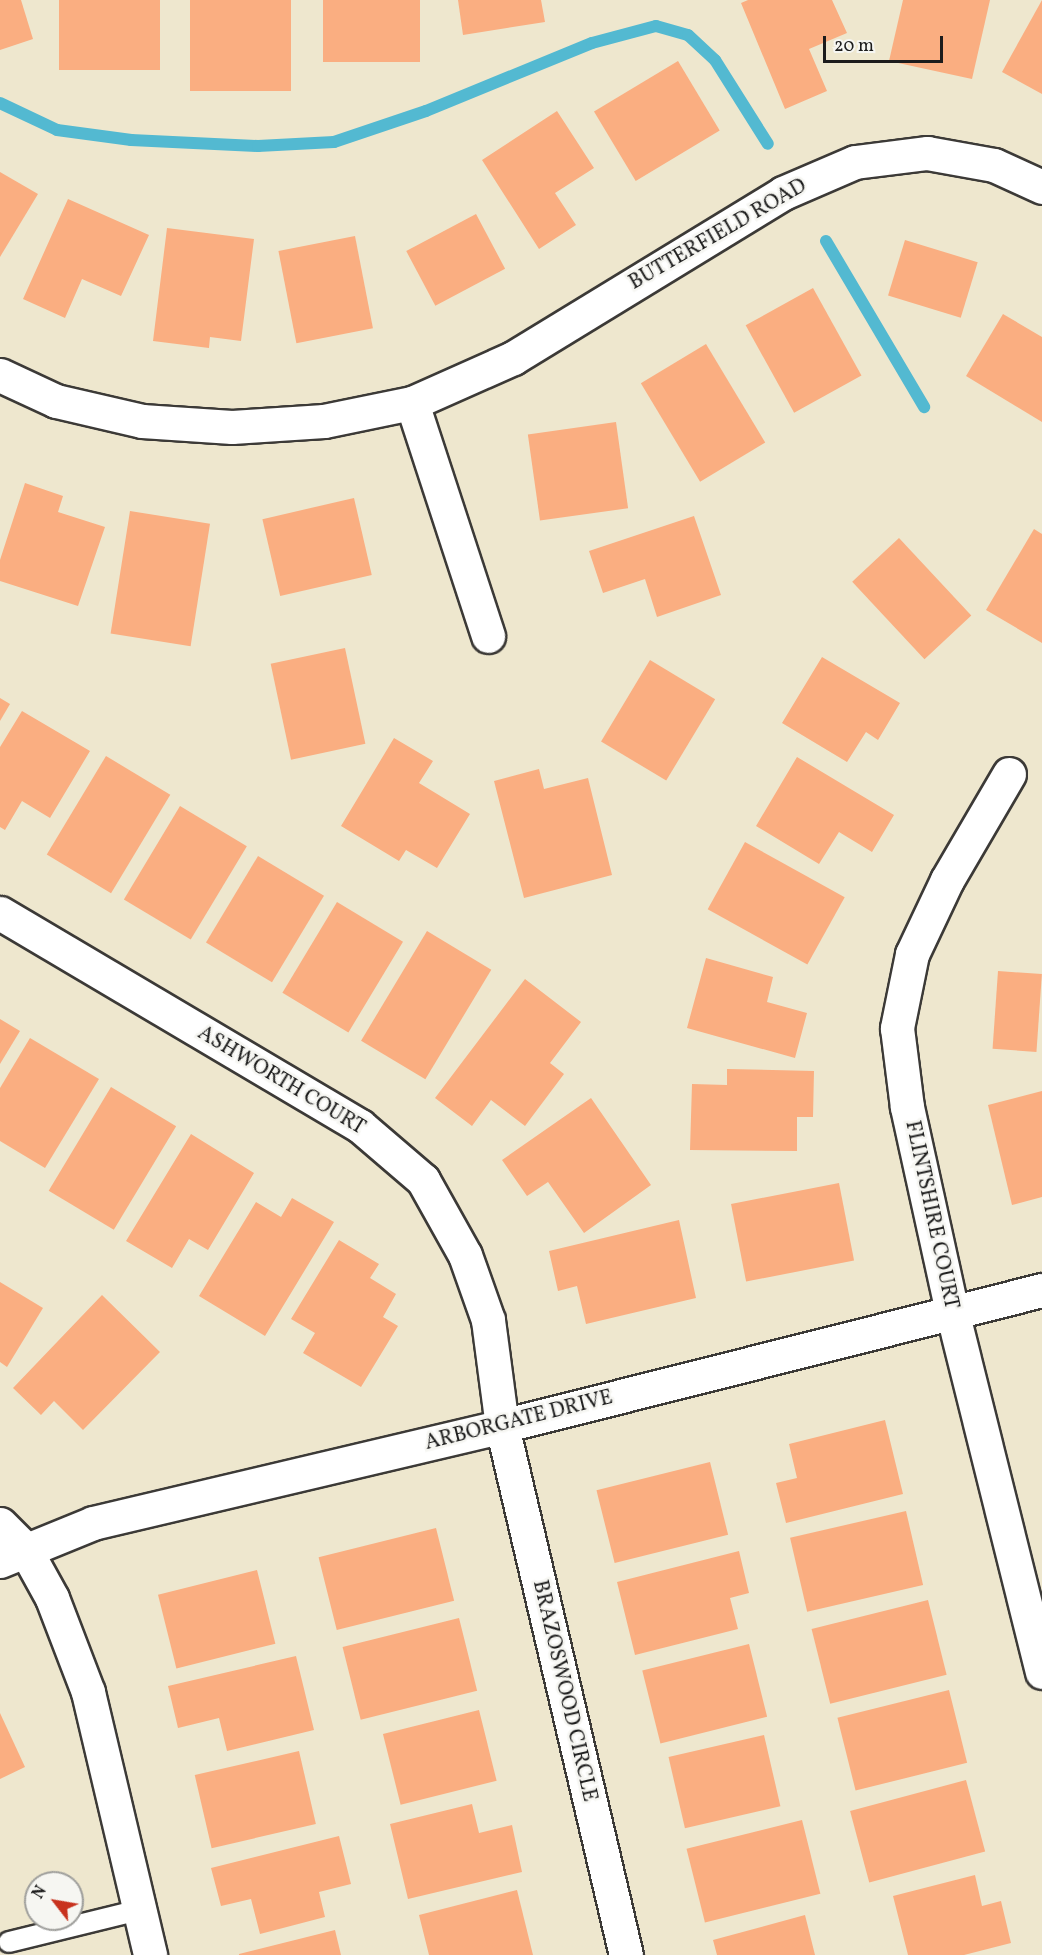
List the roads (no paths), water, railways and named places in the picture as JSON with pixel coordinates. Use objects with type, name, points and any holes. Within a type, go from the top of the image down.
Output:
[{"type":"street","name":"BUTTERFIELD ROAD","points":[[0,375],[56,401],[142,421],[232,428],[324,421],[412,404],[513,358],[783,193],[855,162],[927,153],[994,165],[1042,187]]},
{"type":"street","points":[[412,404],[488,636]]},
{"type":"street","name":"FLINTSHIRE COURT","points":[[1009,774],[947,880],[912,954],[897,1028],[907,1107],[952,1311],[1042,1672]]},
{"type":"street","name":"ASHWORTH COURT","points":[[0,914],[360,1126],[423,1179],[465,1255],[488,1320],[502,1426]]},
{"type":"street","name":"ARBORGATE DRIVE","points":[[13,1555],[93,1524],[502,1426],[1042,1290]]},
{"type":"street","name":"BRAZOSWOOD CIRCLE","points":[[502,1426],[626,1955]]},
{"type":"street","points":[[0,1524],[13,1555],[58,1609],[88,1692],[150,1955]]},
{"type":"lane","points":[[9,1942],[139,1910]]},
{"type":"waterway","points":[[0,103],[57,130],[131,140],[258,146],[334,142],[426,111],[592,43],[656,26],[688,35],[715,60],[768,144]]},
{"type":"waterway","points":[[826,241],[924,407]]}]
